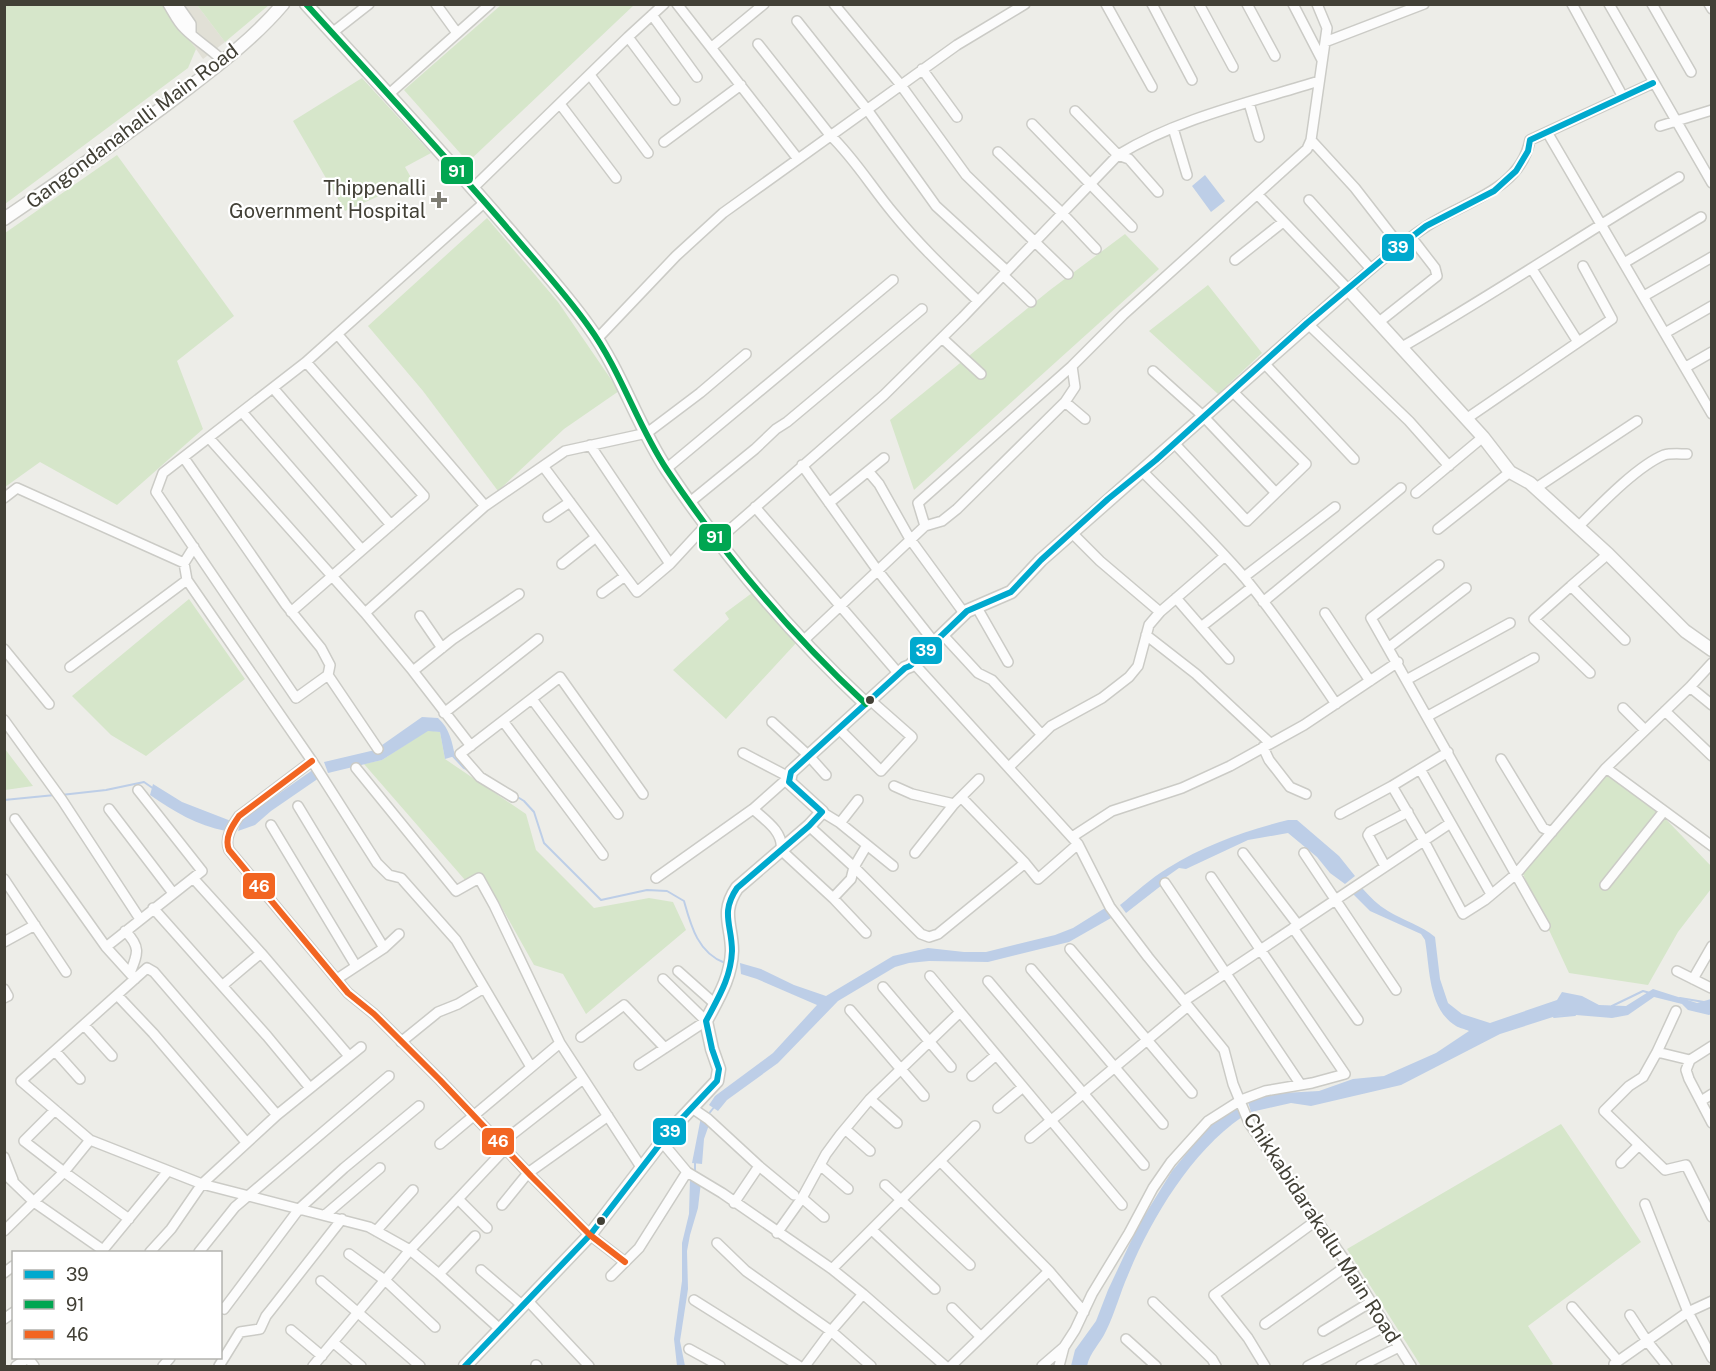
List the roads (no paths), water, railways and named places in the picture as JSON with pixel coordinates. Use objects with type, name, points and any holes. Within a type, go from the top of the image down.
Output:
[{"type":"street","points":[[168,4],[185,30],[224,61]]},
{"type":"street","points":[[177,4],[191,24],[191,33]]},
{"type":"street","name":"Gangondanahalli Main Road","points":[[4,219],[133,130],[224,61],[269,21],[284,4]]},
{"type":"street","points":[[306,4],[473,188],[559,289],[597,339],[666,469],[706,525],[750,580],[826,667],[912,737],[881,771],[839,729]]},
{"type":"street","points":[[332,33],[369,4]]},
{"type":"street","points":[[436,4],[457,33]]},
{"type":"street","points":[[389,94],[490,4]]},
{"type":"street","points":[[473,188],[664,4]]},
{"type":"street","points":[[677,4],[798,159]]},
{"type":"street","points":[[712,47],[764,4]]},
{"type":"street","points":[[834,4],[900,84],[966,175],[1068,274]]},
{"type":"street","points":[[597,339],[676,256],[723,213],[900,84],[957,45],[1025,4]]},
{"type":"street","points":[[1106,4],[1152,87]]},
{"type":"street","points":[[1152,4],[1192,80]]},
{"type":"street","points":[[1199,4],[1233,67]]},
{"type":"street","points":[[1247,4],[1275,56]]},
{"type":"street","points":[[1293,4],[1322,60]]},
{"type":"street","points":[[925,526],[918,503],[1072,366],[1123,315],[1307,149],[1311,140],[1327,28],[1317,4]]},
{"type":"street","points":[[1325,42],[1424,4]]},
{"type":"street","points":[[1572,4],[1623,97]]},
{"type":"street","points":[[1609,4],[1712,183]]},
{"type":"street","points":[[1652,4],[1691,72]]},
{"type":"street","points":[[1709,4],[1712,9]]},
{"type":"street","points":[[652,15],[697,77]]},
{"type":"street","points":[[797,21],[866,108],[936,206],[1005,273],[1031,302]]},
{"type":"street","points":[[628,37],[675,100]]},
{"type":"street","points":[[759,44],[894,214],[923,247],[978,301]]},
{"type":"street","points":[[922,69],[957,117]]},
{"type":"street","points":[[590,75],[648,153]]},
{"type":"street","points":[[718,540],[884,395],[1118,155],[1141,141],[1173,128],[1319,81]]},
{"type":"street","points":[[656,878],[753,810],[789,777],[791,772],[910,666],[964,613],[1011,592],[1071,532],[1371,269],[1426,226],[1494,191],[1516,171],[1528,152],[1530,140],[1653,83]]},
{"type":"street","points":[[664,142],[741,86]]},
{"type":"street","points":[[1249,103],[1259,137]]},
{"type":"street","points":[[560,104],[616,178]]},
{"type":"street","points":[[1660,126],[1712,110]]},
{"type":"street","points":[[1075,111],[1118,155],[1129,159],[1158,192]]},
{"type":"street","points":[[1032,124],[1132,227]]},
{"type":"street","points":[[1173,128],[1186,175]]},
{"type":"street","points":[[1547,132],[1712,414]]},
{"type":"street","points":[[1311,140],[1355,188],[1400,246]]},
{"type":"street","points":[[998,152],[1096,249]]},
{"type":"street","points":[[1402,347],[1456,316],[1601,223],[1679,177]]},
{"type":"street","points":[[1258,195],[1402,347],[1483,437],[1510,472],[1536,488],[1608,554],[1685,631],[1710,646]]},
{"type":"street","points":[[1309,200],[1371,269]]},
{"type":"street","points":[[184,458],[291,612],[321,648],[330,665],[328,675],[296,698],[156,492],[164,473],[338,335],[485,202]]},
{"type":"street","points":[[1624,263],[1701,217]]},
{"type":"street","points":[[1235,260],[1283,222]]},
{"type":"street","points":[[1378,322],[1437,276],[1435,268],[1411,237]]},
{"type":"street","points":[[1644,296],[1712,256]]},
{"type":"street","points":[[1466,419],[1612,319],[1583,266]]},
{"type":"street","points":[[1532,269],[1578,342]]},
{"type":"street","points":[[666,469],[893,280]]},
{"type":"street","points":[[1665,333],[1712,306]]},
{"type":"street","points":[[690,502],[922,309]]},
{"type":"street","points":[[1307,323],[1409,421],[1449,466]]},
{"type":"street","points":[[338,335],[485,506]]},
{"type":"street","points":[[942,338],[981,374]]},
{"type":"street","points":[[1686,367],[1712,352]]},
{"type":"street","points":[[365,613],[485,506],[565,451],[647,433],[746,354]]},
{"type":"street","points":[[291,612],[424,496],[306,362]]},
{"type":"street","points":[[1263,362],[1354,459]]},
{"type":"street","points":[[803,641],[925,526],[942,521],[957,509],[1065,402],[1075,387],[1072,366]]},
{"type":"street","points":[[1153,371],[1203,416],[1276,493]]},
{"type":"street","points":[[273,388],[391,525]]},
{"type":"street","points":[[1174,444],[1247,521],[1306,464],[1232,391]]},
{"type":"street","points":[[1065,402],[1085,419]]},
{"type":"street","points":[[242,412],[362,550]]},
{"type":"street","points":[[1536,488],[1637,421]]},
{"type":"street","points":[[1416,493],[1483,437]]},
{"type":"street","points":[[209,438],[365,613],[471,746]]},
{"type":"street","points":[[590,445],[670,564]]},
{"type":"street","points":[[1578,527],[1609,497],[1650,463],[1666,454],[1687,454]]},
{"type":"street","points":[[829,503],[884,458]]},
{"type":"street","points":[[802,465],[878,571],[938,638],[978,673],[992,680],[1042,735]]},
{"type":"street","points":[[543,466],[637,592],[670,564],[706,525]]},
{"type":"street","points":[[868,471],[889,500],[910,539],[964,613]]},
{"type":"street","points":[[1142,471],[1244,577],[1336,704]]},
{"type":"street","points":[[1438,529],[1510,472]]},
{"type":"street","points":[[4,498],[17,488],[184,563]]},
{"type":"street","points":[[1263,602],[1401,488]]},
{"type":"street","points":[[548,517],[570,502]]},
{"type":"street","points":[[755,507],[899,674]]},
{"type":"street","points":[[1244,577],[1335,507]]},
{"type":"street","points":[[1071,532],[1100,561],[1160,612]]},
{"type":"street","points":[[561,564],[596,537]]},
{"type":"street","points":[[194,547],[184,563],[187,580],[312,761],[377,863],[389,875],[401,878],[456,940],[531,1067]]},
{"type":"street","points":[[1590,673],[1534,619],[1608,554]]},
{"type":"street","points":[[1009,767],[1051,726],[1102,698],[1129,677],[1138,666],[1149,625],[1160,612],[1224,556]]},
{"type":"street","points":[[1438,565],[1371,618],[1408,679],[1545,926]]},
{"type":"street","points":[[602,593],[625,576]]},
{"type":"street","points":[[70,667],[187,580]]},
{"type":"street","points":[[1570,586],[1625,640]]},
{"type":"street","points":[[1201,627],[1252,587]]},
{"type":"street","points":[[1388,648],[1466,588]]},
{"type":"street","points":[[413,671],[519,594]]},
{"type":"street","points":[[1176,598],[1229,659]]},
{"type":"street","points":[[976,606],[1008,662]]},
{"type":"street","points":[[1325,613],[1370,681]]},
{"type":"street","points":[[420,616],[442,648]]},
{"type":"street","points":[[1408,679],[1510,623]]},
{"type":"street","points":[[1146,635],[1196,674],[1267,745],[1269,760],[1290,788],[1306,794]]},
{"type":"street","points":[[444,713],[538,639]]},
{"type":"street","points":[[4,649],[50,704]]},
{"type":"street","points":[[1428,716],[1534,658]]},
{"type":"street","points":[[894,786],[912,794],[957,800],[1025,863],[1038,879],[1075,841],[1112,811],[1182,788],[1230,766],[1304,725],[1398,662]]},
{"type":"street","points":[[1392,786],[1463,914],[1516,874],[1606,768],[1712,663]]},
{"type":"street","name":"Chikkabidarakallu Main Road","points":[[910,666],[914,665],[918,668],[1075,841],[1113,910],[1224,1050],[1233,1084],[1246,1116],[1348,1265],[1411,1366]]},
{"type":"street","points":[[328,675],[378,749]]},
{"type":"street","points":[[513,797],[480,777],[460,754],[560,677],[643,794]]},
{"type":"street","points":[[1690,687],[1712,705]]},
{"type":"street","points":[[531,699],[618,814]]},
{"type":"street","points":[[1623,708],[1645,730]]},
{"type":"street","points":[[1665,711],[1712,756]]},
{"type":"street","points":[[4,720],[58,795],[140,919]]},
{"type":"street","points":[[503,721],[603,855]]},
{"type":"street","points":[[772,722],[826,774]]},
{"type":"street","points":[[1340,813],[1392,786],[1448,752]]},
{"type":"street","points":[[743,753],[789,777],[791,784],[822,812],[893,866]]},
{"type":"street","points":[[1501,759],[1543,828],[1552,832]]},
{"type":"street","points":[[312,761],[245,810],[233,824],[226,845],[228,850],[348,993],[401,1042],[590,1235],[625,1262]]},
{"type":"street","points":[[357,768],[456,891],[479,879],[494,905],[560,1043],[641,1167]]},
{"type":"street","points":[[1606,768],[1712,846]]},
{"type":"street","points":[[1420,769],[1449,824],[1491,894]]},
{"type":"street","points":[[915,853],[957,800],[980,779]]},
{"type":"street","points":[[106,947],[202,871],[138,790]]},
{"type":"street","points":[[840,824],[858,800]]},
{"type":"street","points":[[298,806],[384,948]]},
{"type":"street","points":[[109,809],[173,893]]},
{"type":"street","points":[[753,810],[777,832],[783,842],[781,850]]},
{"type":"street","points":[[1605,885],[1664,811]]},
{"type":"street","points":[[639,1065],[706,1021],[727,982],[732,951],[728,919],[729,899],[737,888],[822,812]]},
{"type":"street","points":[[1385,866],[1368,835],[1408,812]]},
{"type":"street","points":[[15,819],[106,947],[132,976]]},
{"type":"street","points":[[1030,1138],[1226,972],[1350,891],[1423,839],[1449,824]]},
{"type":"street","points":[[271,825],[356,966]]},
{"type":"street","points":[[809,826],[921,934],[928,937],[938,934],[1025,863]]},
{"type":"street","points":[[833,898],[851,879],[854,867],[867,846]]},
{"type":"street","points":[[781,850],[833,898],[866,933]]},
{"type":"street","points":[[1242,853],[1295,926],[1358,1020]]},
{"type":"street","points":[[1304,853],[1396,990]]},
{"type":"street","points":[[1059,1366],[1064,1347],[1153,1188],[1171,1162],[1208,1121],[1241,1100],[1265,1091],[1345,1074],[1211,877]]},
{"type":"street","points":[[193,878],[349,1056]]},
{"type":"street","points":[[4,879],[66,972]]},
{"type":"street","points":[[1165,883],[1301,1085]]},
{"type":"street","points":[[153,908],[223,985],[310,1088]]},
{"type":"street","points":[[4,942],[35,925]]},
{"type":"street","points":[[125,931],[137,945],[132,976]]},
{"type":"street","points":[[337,979],[384,948],[399,934]]},
{"type":"street","points":[[1693,979],[1712,946]]},
{"type":"street","points":[[1070,949],[1192,1093]]},
{"type":"street","points":[[223,985],[261,953]]},
{"type":"street","points":[[277,1115],[150,969],[144,969],[132,976],[117,995],[21,1081],[90,1140],[202,1184],[325,1215],[376,1231],[410,1250],[501,1330]]},
{"type":"street","points":[[1031,969],[1163,1124]]},
{"type":"street","points":[[678,971],[715,1004]]},
{"type":"street","points":[[1677,971],[1711,988]]},
{"type":"street","points":[[930,976],[1122,1205]]},
{"type":"street","points":[[465,1366],[590,1235],[662,1142],[700,1113],[717,1081],[719,1074],[706,1021],[663,979]]},
{"type":"street","points":[[988,981],[1144,1164]]},
{"type":"street","points":[[883,987],[951,1067]]},
{"type":"street","points":[[401,1042],[438,1012],[458,1004],[484,988]]},
{"type":"street","points":[[4,989],[8,996],[4,998]]},
{"type":"street","points":[[117,995],[153,1033],[246,1142]]},
{"type":"street","points":[[581,1037],[624,1005],[665,1048]]},
{"type":"street","points":[[850,1010],[924,1096]]},
{"type":"street","points":[[1676,1011],[1658,1052],[1643,1077],[1629,1086],[1604,1112],[1665,1170],[1686,1165],[1712,1217]]},
{"type":"street","points":[[777,1233],[798,1196],[845,1129],[900,1069],[960,1012]]},
{"type":"street","points":[[84,1025],[112,1056]]},
{"type":"street","points":[[440,1144],[560,1043]]},
{"type":"street","points":[[1712,1046],[1690,1060],[1686,1070],[1712,1123]]},
{"type":"street","points":[[151,1251],[171,1228],[202,1184],[277,1115],[361,1047]]},
{"type":"street","points":[[55,1051],[80,1079]]},
{"type":"street","points":[[1658,1052],[1690,1060]]},
{"type":"street","points":[[972,1076],[996,1055]]},
{"type":"street","points":[[200,1251],[235,1207],[389,1076]]},
{"type":"street","points":[[313,1366],[410,1250],[503,1146],[583,1079]]},
{"type":"street","points":[[998,1108],[1023,1087]]},
{"type":"street","points":[[1701,1101],[1712,1094]]},
{"type":"street","points":[[870,1100],[897,1123]]},
{"type":"street","points":[[222,1308],[224,1309],[299,1209],[344,1168],[419,1106]]},
{"type":"street","points":[[55,1110],[24,1141],[129,1219]]},
{"type":"street","points":[[700,1113],[759,1166],[824,1217]]},
{"type":"street","points":[[502,1205],[528,1173],[608,1116]]},
{"type":"street","points":[[832,1269],[975,1126]]},
{"type":"street","points":[[845,1129],[870,1151]]},
{"type":"street","points":[[4,1231],[64,1172],[90,1140]]},
{"type":"street","points":[[662,1142],[691,1174],[832,1269],[945,1366]]},
{"type":"street","points":[[1621,1163],[1639,1145]]},
{"type":"street","points":[[4,1157],[14,1182]]},
{"type":"street","points":[[940,1161],[1048,1271],[1084,1312]]},
{"type":"street","points":[[820,1165],[848,1189]]},
{"type":"street","points":[[734,1203],[759,1166]]},
{"type":"street","points":[[325,1215],[381,1168]]},
{"type":"street","points":[[4,1173],[33,1203],[103,1250],[168,1171]]},
{"type":"street","points":[[611,1276],[639,1248],[691,1174]]},
{"type":"street","points":[[885,1185],[970,1265]]},
{"type":"street","points":[[376,1231],[413,1190]]},
{"type":"street","points":[[458,1199],[486,1228]]},
{"type":"street","points":[[1646,1204],[1688,1312],[1712,1358]]},
{"type":"street","points":[[219,1366],[240,1332],[260,1329],[266,1316],[342,1220]]},
{"type":"street","points":[[1265,1366],[1248,1338],[1214,1295],[1317,1220]]},
{"type":"street","points":[[872,1230],[935,1289]]},
{"type":"street","points":[[439,1274],[475,1236]]},
{"type":"street","points":[[717,1243],[746,1271],[831,1331],[872,1366]]},
{"type":"street","points":[[349,1254],[386,1281],[435,1327]]},
{"type":"street","points":[[1265,1324],[1348,1265]]},
{"type":"street","points":[[481,1270],[525,1303],[583,1365]]},
{"type":"street","points":[[951,1366],[1048,1271]]},
{"type":"street","points":[[321,1281],[420,1366]]},
{"type":"street","points":[[805,1366],[863,1294]]},
{"type":"street","points":[[694,1300],[799,1366]]},
{"type":"street","points":[[1572,1307],[1615,1365],[1688,1312],[1712,1301]]},
{"type":"street","points":[[1153,1302],[1212,1359],[1216,1366]]},
{"type":"street","points":[[1323,1331],[1371,1302]]},
{"type":"street","points":[[952,1308],[981,1337]]},
{"type":"street","points":[[1630,1315],[1667,1366]]},
{"type":"street","points":[[1308,1366],[1386,1326]]},
{"type":"street","points":[[291,1330],[322,1356]]},
{"type":"street","points":[[1126,1339],[1156,1366]]},
{"type":"street","points":[[334,1343],[361,1366]]},
{"type":"street","points":[[1042,1366],[1064,1347]]},
{"type":"street","points":[[1362,1366],[1399,1347]]},
{"type":"street","points":[[689,1349],[720,1366]]},
{"type":"water","points":[[1205,175],[1225,201],[1211,212],[1192,186]]},
{"type":"water","points":[[422,717],[438,718],[442,722],[450,736],[455,756],[445,759],[440,732],[428,731],[382,760],[328,773],[324,762],[375,750]]},
{"type":"water","points":[[314,769],[319,778],[271,811],[255,825],[238,831],[241,820]]},
{"type":"water","points":[[153,784],[182,802],[231,821],[226,831],[195,821],[159,801],[150,795]]},
{"type":"water","points":[[1288,820],[1297,820],[1339,856],[1355,876],[1345,884],[1330,873],[1317,857],[1288,833],[1248,840],[1186,869],[1179,868],[1162,880],[1162,885],[1126,913],[1120,905],[1149,881],[1196,852],[1241,834]]},
{"type":"water","points":[[1362,888],[1384,909],[1435,937],[1440,979],[1448,1003],[1462,1014],[1490,1023],[1557,1000],[1562,992],[1582,996],[1599,1005],[1626,1006],[1653,989],[1697,1003],[1711,999],[1711,1014],[1688,1010],[1682,1004],[1654,997],[1628,1015],[1612,1018],[1556,1016],[1500,1034],[1401,1085],[1311,1106],[1291,1103],[1251,1112],[1248,1102],[1267,1094],[1319,1091],[1353,1079],[1384,1076],[1436,1053],[1469,1031],[1456,1026],[1447,1019],[1435,999],[1425,940],[1421,934],[1370,911],[1353,894]]},
{"type":"water","points":[[1105,908],[1111,918],[1069,942],[988,962],[929,961],[895,967],[838,1001],[778,1063],[727,1100],[718,1111],[709,1105],[715,1096],[773,1053],[817,1005],[741,974],[740,963],[761,969],[794,985],[826,996],[893,956],[928,948],[986,952],[1055,935],[1073,928]]},
{"type":"water","points":[[1237,1107],[1242,1117],[1223,1132],[1190,1168],[1174,1188],[1148,1232],[1104,1336],[1090,1356],[1087,1366],[1071,1366],[1075,1350],[1096,1321],[1138,1226],[1172,1171],[1210,1125]]},
{"type":"water","points":[[701,1117],[710,1122],[704,1139],[702,1164],[692,1163]]},
{"type":"water","points":[[690,1179],[701,1182],[698,1208],[687,1251],[688,1289],[680,1341],[685,1366],[677,1366],[674,1339],[682,1281],[682,1243],[689,1214]]},
{"type":"waterway","points":[[451,754],[471,772]]},
{"type":"waterway","points":[[61,795],[106,790],[144,782],[154,789]]},
{"type":"waterway","points":[[4,800],[55,795]]},
{"type":"waterway","points":[[516,796],[534,812],[544,843],[601,900],[647,890],[667,891],[684,901],[693,929],[702,946],[708,953],[725,963]]},
{"type":"waterway","points":[[1612,1006],[1643,991],[1650,993]]},
{"type":"waterway","points":[[1680,998],[1704,1002]]},
{"type":"waterway","points":[[1554,1017],[1575,1015]]},
{"type":"waterway","points":[[707,1116],[715,1106]]},
{"type":"waterway","points":[[695,1161],[695,1173]]},
{"type":"place","name":"Thippenalli Government Hospital","points":[[439,200]]}]
